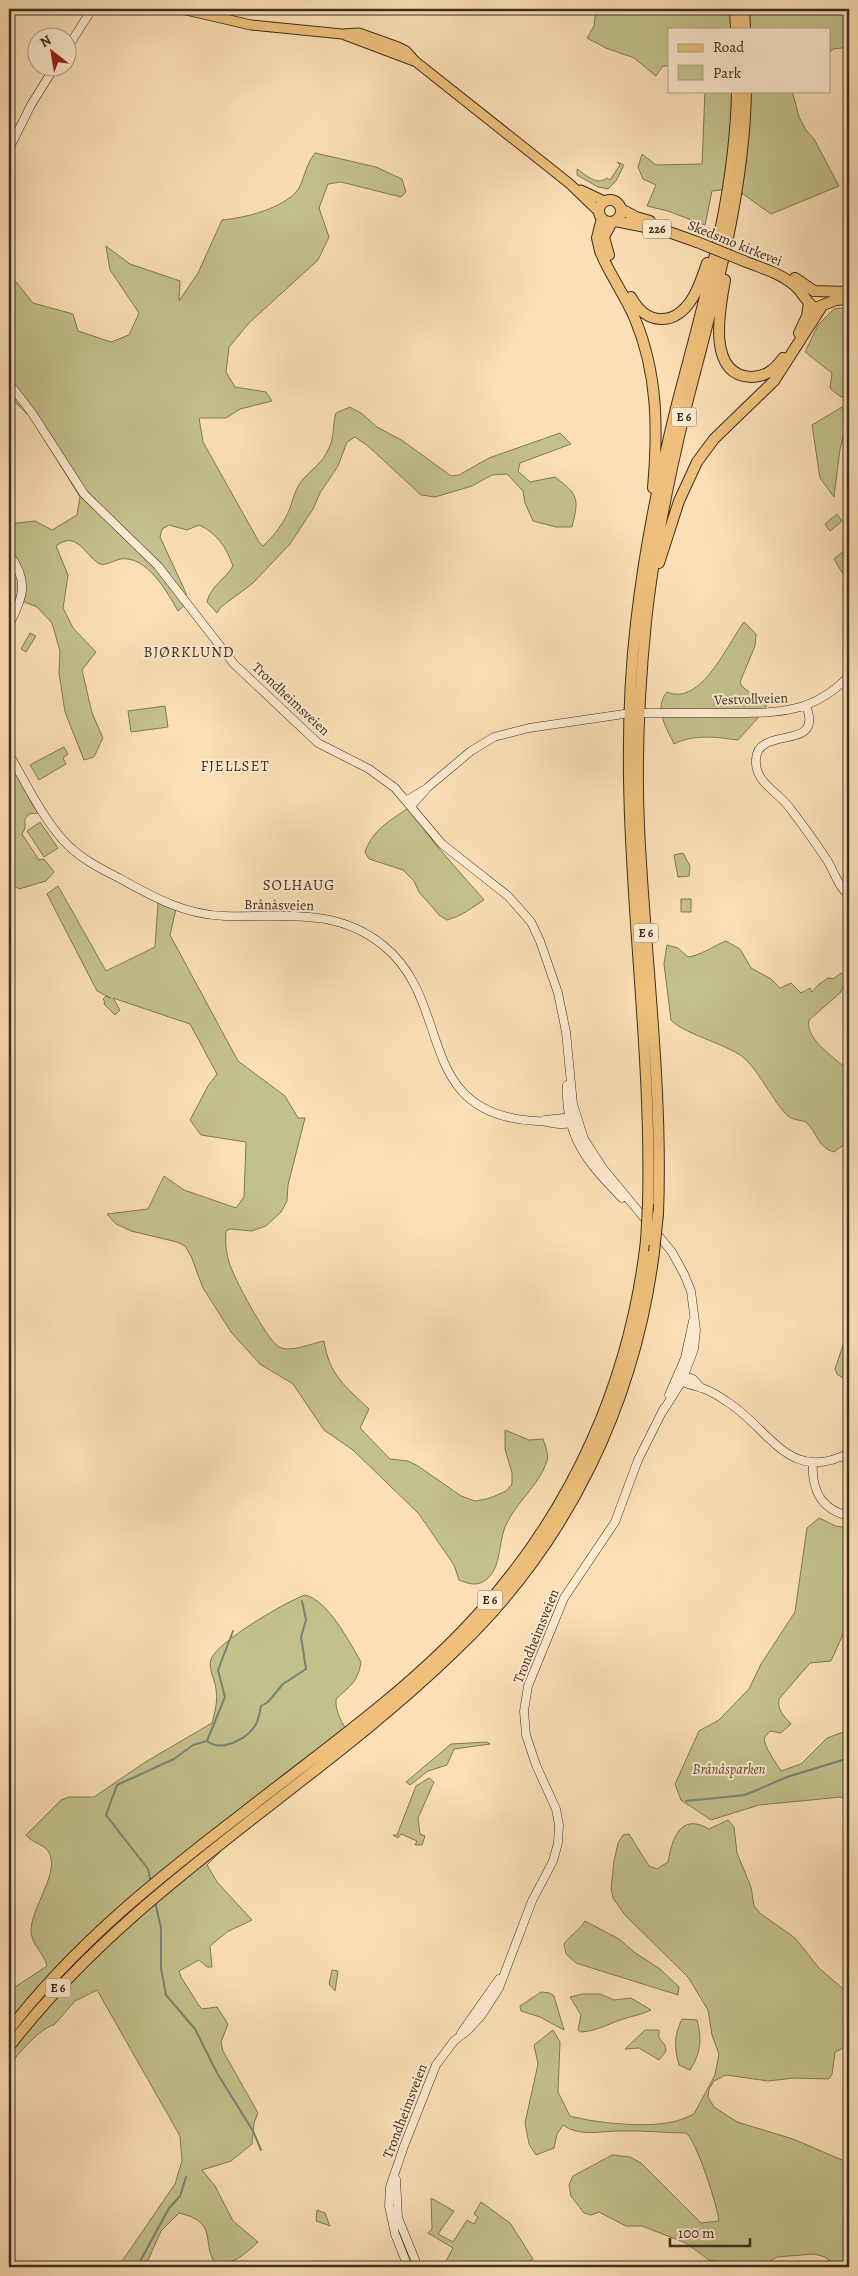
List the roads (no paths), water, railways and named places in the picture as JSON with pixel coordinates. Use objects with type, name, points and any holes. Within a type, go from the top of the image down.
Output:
[{"type":"highway","points":[[735,9],[736,28]]},
{"type":"highway","points":[[744,9],[745,28]]},
{"type":"highway","name":"E 6","points":[[9,2046],[60,1986],[111,1934],[189,1861],[430,1662],[478,1614],[529,1552],[551,1520],[573,1482],[607,1406],[622,1364],[633,1320],[646,1241],[648,1204],[648,1106],[632,881],[628,759],[636,626],[654,506],[719,234],[730,168],[736,92]]},
{"type":"highway","name":"E 6","points":[[9,2030],[50,1981],[108,1923],[356,1737],[436,1670],[484,1622],[537,1559],[581,1486],[611,1424],[639,1338],[650,1285],[658,1214],[658,1101],[642,881],[637,760],[643,652],[652,578],[675,457],[724,259],[733,214],[743,143],[746,92]]},
{"type":"highway","points":[[604,201],[600,206],[607,218],[604,237],[610,257],[638,308],[647,316],[657,319],[674,316],[691,300],[719,234]]},
{"type":"highway","name":"226","points":[[604,201],[616,201],[621,208]]},
{"type":"highway","points":[[607,218],[619,217],[621,208]]},
{"type":"highway","name":"Skedsmo kirkevei","points":[[621,208],[639,218],[745,258],[788,280],[813,297]]},
{"type":"highway","points":[[733,214],[733,239],[718,331],[720,349],[730,366],[738,373],[750,377],[761,376],[772,370],[786,354],[802,328],[813,297]]},
{"type":"highway","name":"E 6","points":[[607,218],[598,234],[600,251],[636,321],[650,366],[656,414],[652,490],[654,506]]},
{"type":"highway","name":"Skedsmo kirkevei","points":[[607,218],[697,239]]},
{"type":"highway","points":[[813,297],[849,292]]},
{"type":"highway","points":[[813,297],[825,298],[823,305]]},
{"type":"highway","points":[[813,297],[814,308],[849,299]]},
{"type":"highway","name":"E 6","points":[[652,578],[663,553],[682,492],[697,462],[714,439],[774,380],[823,305]]},
{"type":"main road","points":[[78,31],[92,9]]},
{"type":"main road","points":[[182,9],[251,25],[342,34],[359,33],[379,39],[406,51],[415,61],[574,187],[607,218]]},
{"type":"main road","points":[[9,149],[48,78]]},
{"type":"main road","points":[[574,187],[604,201]]},
{"type":"main road","name":"Trondheimsveien","points":[[9,383],[32,413],[84,494],[158,566],[234,664],[313,738],[327,748],[374,772],[409,803],[447,848],[512,900],[534,927],[549,965],[562,1009],[567,1040],[569,1073],[567,1095],[572,1120],[590,1150],[633,1206],[668,1246],[680,1265],[690,1290],[695,1340],[681,1377],[638,1460],[615,1522],[564,1598],[528,1686],[524,1711],[526,1735],[536,1765],[556,1809],[559,1837],[555,1855],[532,1901],[499,1988],[470,2028],[458,2037],[443,2055],[433,2072],[390,2187],[390,2212],[395,2234],[408,2267]]},
{"type":"main road","points":[[9,554],[19,569],[23,589],[20,603],[9,624]]},
{"type":"main road","name":"Vestvollveien","points":[[644,713],[768,713],[789,711],[806,706],[830,693],[849,676]]},
{"type":"main road","points":[[806,706],[810,719],[806,729],[795,736],[773,740],[764,744],[756,754],[756,768],[762,781],[780,796],[794,814],[824,856],[843,890],[849,895]]},
{"type":"main road","points":[[409,803],[471,751],[494,737],[529,728],[624,714]]},
{"type":"main road","name":"Brånåsveien","points":[[9,754],[48,820],[69,846],[98,867],[153,897],[181,909],[211,915],[281,914],[318,918],[351,927],[374,938],[397,959],[411,978],[420,996],[442,1062],[460,1089],[479,1105],[499,1115],[543,1121],[572,1120]]},
{"type":"main road","points":[[681,1377],[741,1411],[780,1450],[798,1459],[814,1462],[832,1460],[849,1453]]},
{"type":"main road","points":[[814,1462],[814,1484],[820,1499],[833,1511],[849,1516]]},
{"type":"main road","name":"Trondheimsveien","points":[[396,2172],[395,2202],[398,2218],[418,2267]]},
{"type":"waterway","points":[[207,1741],[220,1745],[235,1742],[242,1738],[257,1722],[261,1706],[268,1702],[283,1684],[306,1669],[301,1637],[306,1620],[302,1601]]},
{"type":"waterway","points":[[207,1741],[225,1697],[218,1670],[233,1631]]},
{"type":"waterway","points":[[151,1883],[148,1869],[106,1815],[117,1785],[174,1759],[193,1745],[207,1741]]},
{"type":"waterway","points":[[686,1801],[745,1795],[787,1777],[849,1758]]},
{"type":"waterway","points":[[155,1902],[161,1928],[161,1968],[166,1995],[195,2029],[217,2073],[253,2131],[261,2150]]},
{"type":"waterway","points":[[137,2267],[169,2208],[180,2196],[186,2177]]},
{"type":"district","name":"BJØRKLUND","points":[[189,652]]},
{"type":"district","name":"FJELLSET","points":[[235,766]]},
{"type":"district","name":"SOLHAUG","points":[[299,885]]},
{"type":"park label","name":"Brånåsparken","points":[[729,1769]]}]
